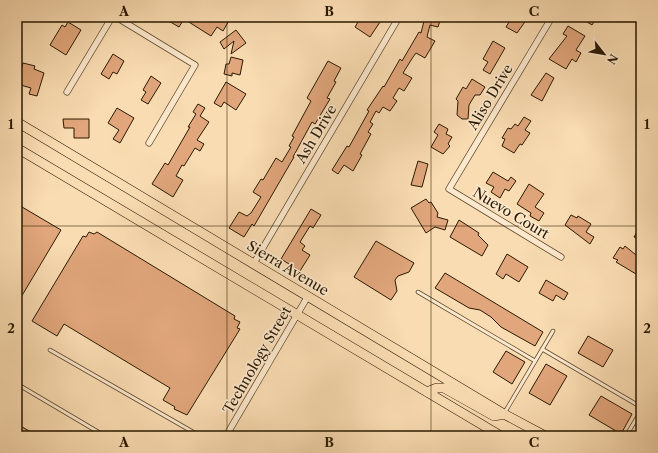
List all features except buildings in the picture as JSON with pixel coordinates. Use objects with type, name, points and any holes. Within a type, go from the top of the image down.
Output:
[{"type":"main road","name":"Sierra Avenue","points":[[17,122],[504,414],[545,436]]},
{"type":"main road","points":[[17,148],[501,436]]},
{"type":"main road","points":[[427,392],[437,388],[444,388],[494,416],[504,414]]},
{"type":"street","points":[[67,92],[112,17]]},
{"type":"street","points":[[116,17],[195,65],[149,143]]},
{"type":"street","name":"Ash Drive","points":[[254,263],[399,17]]},
{"type":"street","name":"Aliso Drive","points":[[449,189],[552,17]]},
{"type":"street","name":"Nuevo Court","points":[[449,189],[560,257]]},
{"type":"street","name":"Technology Street","points":[[226,436],[308,296]]},
{"type":"lane","points":[[418,292],[535,361]]},
{"type":"lane","points":[[504,414],[553,331]]},
{"type":"lane","points":[[542,349],[641,407]]},
{"type":"lane","points":[[50,350],[200,436]]},
{"type":"lane","points":[[17,384],[104,436]]},
{"type":"lane","points":[[626,436],[641,412]]}]
